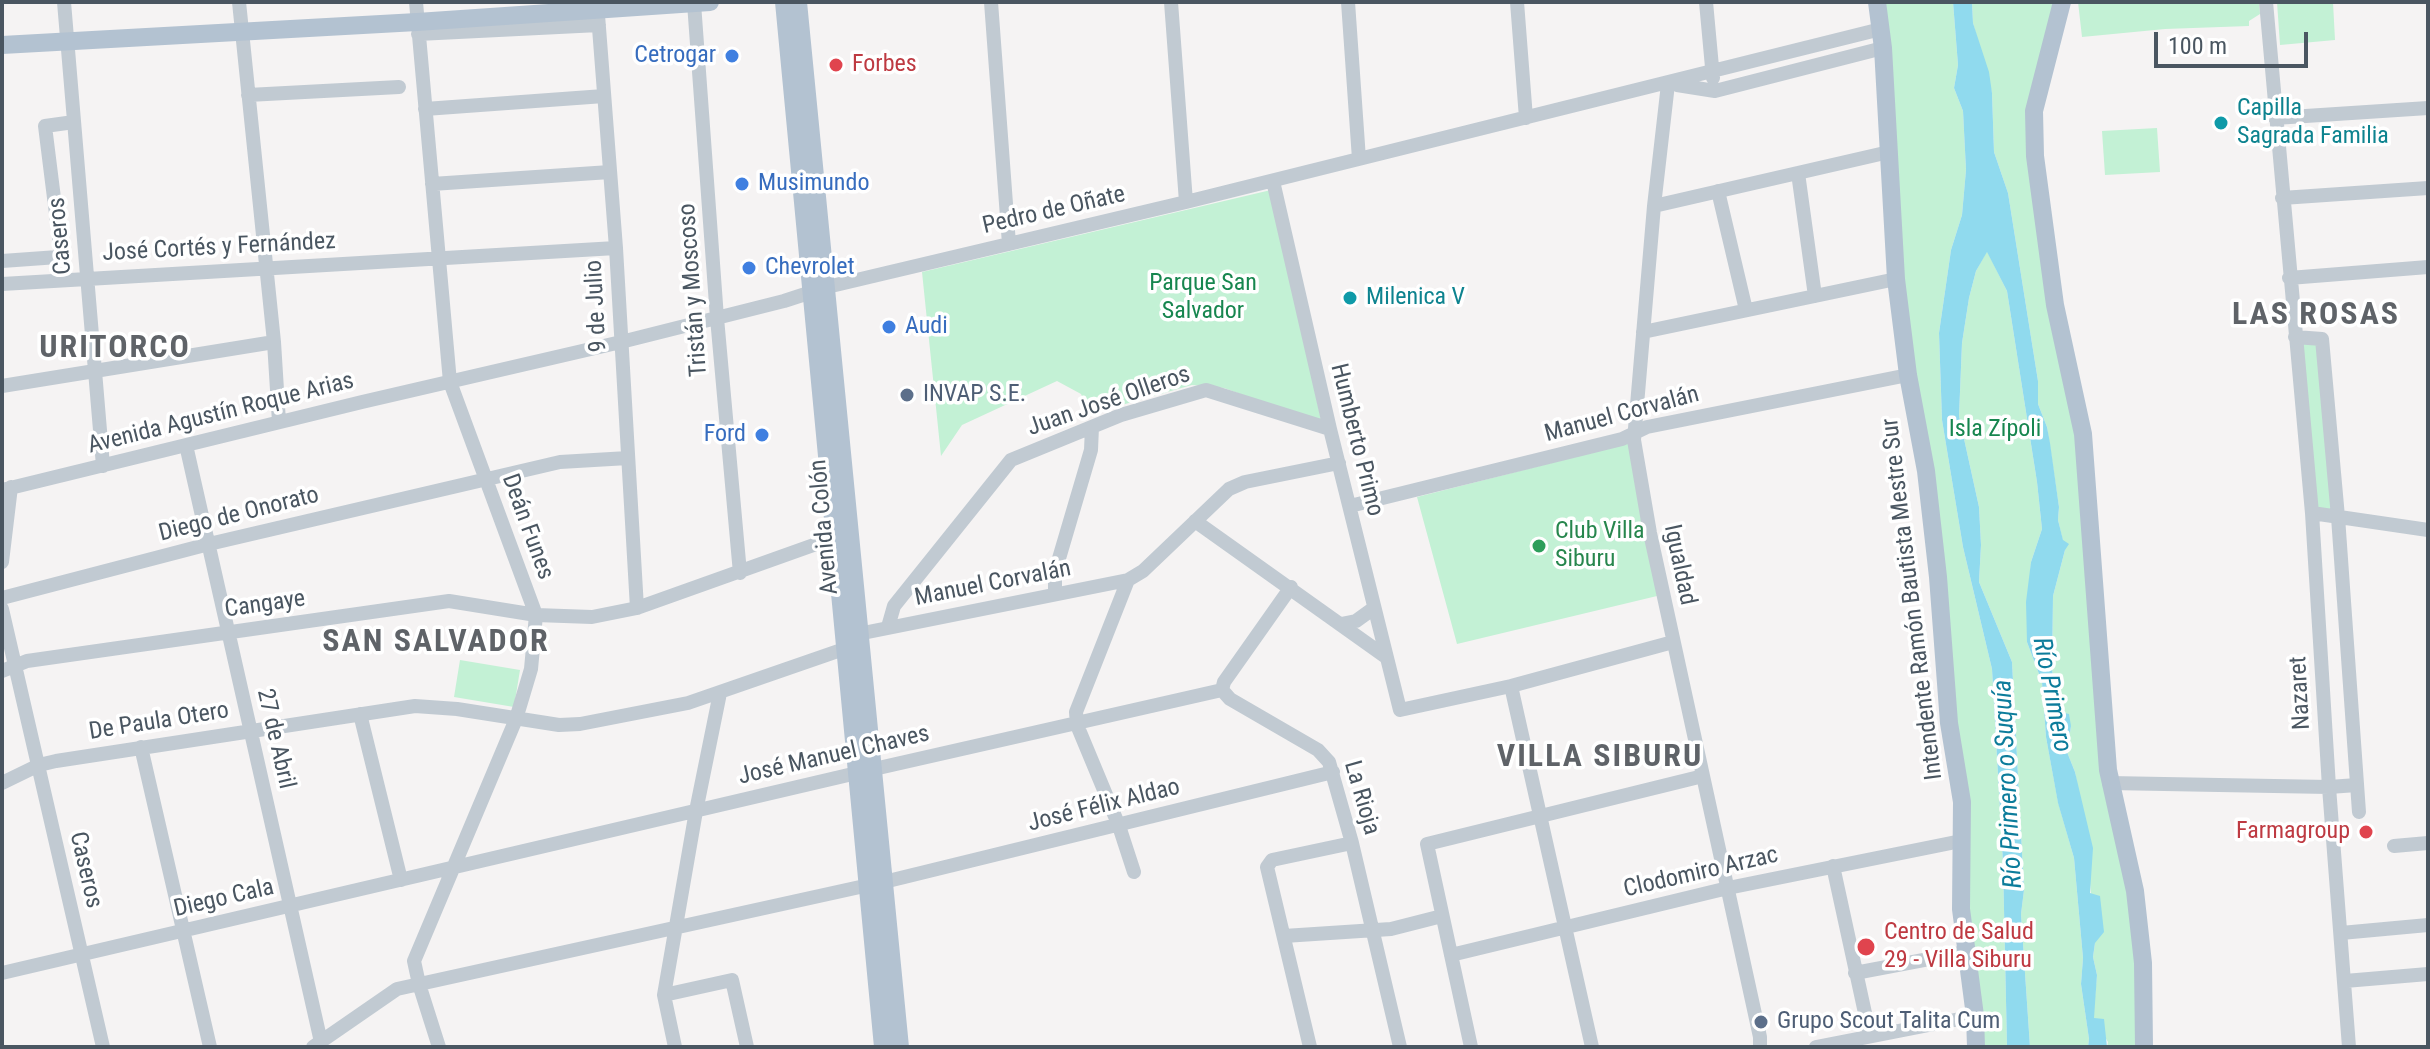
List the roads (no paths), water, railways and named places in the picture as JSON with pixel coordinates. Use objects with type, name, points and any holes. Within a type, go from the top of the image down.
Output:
[{"type":"main road","points":[[2,45],[242,30],[418,28],[710,2]]},
{"type":"main road","name":"Avenida Colón","points":[[784,2],[858,634],[866,771],[877,884],[900,1047]]},
{"type":"main road","name":"Avenida Colón","points":[[798,2],[844,649],[866,771]]},
{"type":"main road","name":"Intendente Ramón Bautista Mestre Sur","points":[[1877,2],[1883,48],[1896,279],[1908,375],[1926,471],[1949,723],[1962,802],[1961,909],[1976,1047]]},
{"type":"main road","points":[[2062,2],[2037,96],[2033,128],[2055,305],[2083,434],[2109,783],[2135,891],[2143,963],[2144,1047]]},
{"type":"main road","name":"Avenida Colón","points":[[877,884],[883,1047]]},
{"type":"street","name":"Caseros","points":[[64,2],[103,466]]},
{"type":"street","points":[[239,2],[274,342],[279,422]]},
{"type":"street","name":"Deán Funes","points":[[416,2],[450,382],[536,615],[531,669],[516,719],[414,961],[439,1047]]},
{"type":"street","points":[[991,2],[1009,244]]},
{"type":"street","points":[[1171,2],[1186,202]]},
{"type":"street","points":[[1348,2],[1359,159]]},
{"type":"street","points":[[1517,2],[1526,118]]},
{"type":"street","points":[[1706,2],[1715,91]]},
{"type":"street","name":"Nazaret","points":[[2266,2],[2312,513],[2349,1047]]},
{"type":"street","name":"Tristán y Moscoso","points":[[694,3],[717,318],[740,573]]},
{"type":"street","name":"9 de Julio","points":[[598,12],[616,248],[637,608]]},
{"type":"street","name":"Pedro de Oñate","points":[[450,382],[1881,29]]},
{"type":"street","name":"Pedro de Oñate","points":[[1668,84],[1715,91],[1883,48]]},
{"type":"street","name":"Igualdad","points":[[1668,84],[1634,433],[1650,533],[1760,1047]]},
{"type":"street","points":[[248,95],[399,87]]},
{"type":"street","points":[[425,109],[604,96]]},
{"type":"street","points":[[2275,118],[2428,108]]},
{"type":"street","points":[[2,261],[58,257],[61,254],[45,126],[74,122]]},
{"type":"street","points":[[1654,206],[1889,152]]},
{"type":"street","points":[[432,184],[610,172]]},
{"type":"street","points":[[1798,173],[1815,296]]},
{"type":"street","name":"Humberto Primo","points":[[1273,181],[1330,429],[1400,710],[1511,686]]},
{"type":"street","points":[[2282,198],[2428,188]]},
{"type":"street","points":[[1718,191],[1746,310]]},
{"type":"street","name":"José Cortés y Fernández","points":[[2,284],[616,248]]},
{"type":"street","points":[[2289,278],[2428,267]]},
{"type":"street","points":[[1643,332],[1896,279]]},
{"type":"street","name":"Nazaret","points":[[2295,337],[2322,339],[2359,812]]},
{"type":"street","points":[[2,386],[274,342]]},
{"type":"street","name":"Manuel Corvalán","points":[[1350,506],[1622,439],[1647,427],[1908,375]]},
{"type":"street","name":"Avenida Agustín Roque Arias","points":[[6,489],[450,382]]},
{"type":"street","name":"Juan José Olleros","points":[[888,627],[894,606],[1007,463],[1121,415],[1206,390],[1330,429]]},
{"type":"street","points":[[1055,594],[1055,572],[1091,450],[1092,427]]},
{"type":"street","name":"27 de Abril","points":[[186,445],[290,906],[317,1044]]},
{"type":"street","name":"Diego de Onorato","points":[[2,598],[209,544],[560,462],[628,458]]},
{"type":"street","name":"Manuel Corvalán","points":[[858,634],[1128,580],[1143,571],[1238,485],[1339,463]]},
{"type":"street","points":[[2,562],[6,489]]},
{"type":"street","points":[[2312,513],[2428,530]]},
{"type":"street","points":[[1195,521],[1386,657]]},
{"type":"street","name":"Cangaye","points":[[8,668],[228,632],[449,601],[536,615],[580,618],[637,608],[836,537]]},
{"type":"street","points":[[1128,580],[1077,705],[1077,725],[1119,826],[1134,872]]},
{"type":"street","points":[[1222,690],[1224,682],[1291,587]]},
{"type":"street","points":[[1341,624],[1356,621],[1374,608]]},
{"type":"street","name":"Caseros","points":[[2,609],[8,668],[39,765],[103,1047]]},
{"type":"street","points":[[1592,1047],[1511,686],[1673,642]]},
{"type":"street","points":[[516,719],[559,725],[580,724],[663,709],[720,693],[844,649]]},
{"type":"street","name":"José Manuel Chaves","points":[[456,867],[1222,690]]},
{"type":"street","name":"La Rioja","points":[[1222,690],[1230,699],[1325,755],[1333,772],[1352,843],[1400,1047]]},
{"type":"street","points":[[675,1047],[664,995],[720,693]]},
{"type":"street","name":"De Paula Otero","points":[[2,783],[39,765],[415,706],[435,706],[516,719]]},
{"type":"street","points":[[360,714],[401,880]]},
{"type":"street","points":[[141,747],[210,1047]]},
{"type":"street","name":"José Félix Aldao","points":[[317,1044],[397,989],[877,884],[1333,772]]},
{"type":"street","points":[[1471,1047],[1427,844],[1703,776]]},
{"type":"street","points":[[2109,783],[2357,785]]},
{"type":"street","name":"Clodomiro Arzac","points":[[1451,955],[1728,888],[1961,841]]},
{"type":"street","points":[[1310,1047],[1267,867],[1272,860],[1352,843]]},
{"type":"street","points":[[2394,846],[2428,843]]},
{"type":"street","points":[[1833,866],[1870,1036]]},
{"type":"street","name":"Diego Cala","points":[[2,973],[456,867]]},
{"type":"street","points":[[1284,936],[1373,931],[1442,916]]},
{"type":"street","points":[[2341,933],[2428,925]]},
{"type":"street","points":[[1855,973],[1966,952]]},
{"type":"street","points":[[2345,981],[2428,974]]},
{"type":"street","points":[[664,995],[732,980],[747,1047]]},
{"type":"street","points":[[1816,1047],[1975,1016]]},
{"type":"water","points":[[1953,2],[1972,2],[1973,23],[1989,72],[1994,152],[2008,193],[2038,381],[2038,404],[2050,443],[2058,520],[2063,540],[2069,544],[2053,596],[2052,670],[2060,712],[2069,714],[2071,726],[2067,752],[2075,772],[2093,848],[2090,893],[2100,896],[2104,932],[2095,943],[2093,957],[2097,975],[2094,1018],[2104,1019],[2107,1047],[2088,1047],[2074,858],[2058,803],[2046,737],[2042,682],[2027,642],[2026,602],[2031,562],[2042,529],[2037,482],[2007,291],[1987,252],[1976,271],[1969,298],[1962,343],[1959,416],[1979,507],[1979,582],[2012,662],[2024,890],[2021,914],[2030,1047],[2007,1047],[2003,863],[1992,669],[1963,547],[1942,420],[1939,333],[1951,250],[1962,215],[1966,170],[1963,111],[1954,88],[1958,65]]},
{"type":"place","name":"Cetrogar","points":[[732,56]]},
{"type":"place","name":"Forbes","points":[[836,65]]},
{"type":"place","name":"Capilla Sagrada Familia","points":[[2221,123]]},
{"type":"place","name":"Musimundo","points":[[742,184]]},
{"type":"place","name":"Chevrolet","points":[[749,268]]},
{"type":"place","name":"Milenica V","points":[[1350,298]]},
{"type":"place","name":"Audi","points":[[889,327]]},
{"type":"place","name":"INVAP S.E.","points":[[907,395]]},
{"type":"place","name":"Ford","points":[[762,435]]},
{"type":"place","name":"Club Villa Siburu","points":[[1539,546]]},
{"type":"place","name":"Farmagroup","points":[[2366,832]]},
{"type":"place","name":"Centro de Salud 29 - Villa Siburu","points":[[1866,947]]},
{"type":"place","name":"Grupo Scout Talita Cum","points":[[1761,1022]]},
{"type":"district","name":"LAS ROSAS","points":[[2316,316]]},
{"type":"district","name":"URITORCO","points":[[115,349]]},
{"type":"district","name":"SAN SALVADOR","points":[[436,643]]},
{"type":"district","name":"VILLA SIBURU","points":[[1600,758]]},
{"type":"park label","name":"Parque San Salvador","points":[[1203,298]]},
{"type":"park label","name":"Isla Zípoli","points":[[1995,430]]},
{"type":"water label","name":"Río Primero","points":[[2051,695]]},
{"type":"water label","name":"Río Primero o Suquía","points":[[2009,784]]}]
